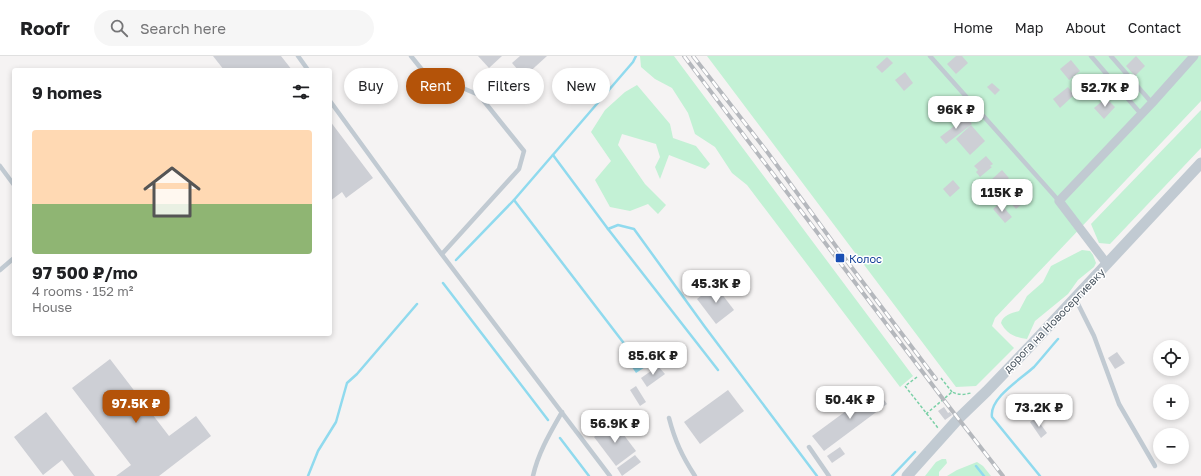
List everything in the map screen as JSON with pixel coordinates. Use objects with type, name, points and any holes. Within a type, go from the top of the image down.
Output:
[{"type":"street","points":[[1107,264],[1059,201],[1152,103],[1194,56]]},
{"type":"street","name":"дорога на Новосергиевку","points":[[907,476],[959,418],[987,391],[1075,298],[1201,162]]},
{"type":"lane","points":[[298,56],[307,68]]},
{"type":"lane","points":[[411,56],[423,71],[479,95],[524,150],[519,170],[442,254]]},
{"type":"lane","points":[[930,56],[1059,201]]},
{"type":"lane","points":[[1091,56],[1141,114]]},
{"type":"lane","points":[[1112,56],[1152,103]]},
{"type":"lane","points":[[332,103],[442,254],[610,476]]},
{"type":"lane","points":[[0,166],[12,182]]},
{"type":"lane","points":[[0,270],[12,260]]},
{"type":"lane","points":[[1075,298],[1094,336],[1119,404],[1155,466]]},
{"type":"lane","points":[[533,476],[538,457],[562,412]]},
{"type":"lane","points":[[669,418],[674,438],[685,461],[695,476]]},
{"type":"lane","points":[[809,447],[829,476]]},
{"type":"path","points":[[917,377],[905,386],[944,435]]},
{"type":"path","points":[[941,378],[952,392],[961,395],[981,389],[987,391]]},
{"type":"path","points":[[926,414],[952,392]]},
{"type":"green space","points":[[640,56],[674,56],[913,376],[900,387],[747,185],[732,173],[715,147],[695,134],[688,113],[672,88],[655,79],[641,67]]},
{"type":"green space","points":[[707,56],[1201,56],[1201,101],[995,318],[992,326],[1014,348],[976,386],[956,387]]},
{"type":"green space","points":[[637,85],[670,124],[673,138],[696,146],[710,164],[705,169],[669,155],[660,179],[655,167],[660,157],[656,144],[622,134],[618,145],[645,184],[666,205],[658,214],[648,204],[630,211],[610,207],[595,180],[611,161],[591,132],[605,110],[625,92]]},
{"type":"green space","points":[[1201,110],[1201,148],[1110,244],[1099,243],[1091,224]]},
{"type":"green space","points":[[1082,250],[1090,251],[1093,255],[1096,263],[1094,267],[1078,280],[1068,294],[1035,321],[1027,339],[1015,336],[1008,332],[1001,323],[1002,320],[1008,315],[1019,311],[1027,296],[1043,282],[1051,266]]},
{"type":"green space","points":[[946,459],[947,463],[939,472],[939,476],[925,476],[936,462]]},
{"type":"green space","points":[[977,462],[983,466],[991,476],[947,476],[957,470]]},
{"type":"water","points":[[646,354],[653,362],[636,373],[629,363]]},
{"type":"building","points":[[213,56],[281,56],[290,68],[222,68]]},
{"type":"building","points":[[478,56],[502,56],[489,68]]},
{"type":"building","points":[[520,56],[547,56],[534,68],[516,68],[512,63]]},
{"type":"building","points":[[956,56],[962,56],[968,63],[956,74],[947,64]]},
{"type":"building","points":[[1136,56],[1145,66],[1135,76],[1126,66]]},
{"type":"building","points":[[887,57],[893,63],[882,73],[876,67]]},
{"type":"building","points":[[1071,60],[1080,71],[1069,80],[1060,69]]},
{"type":"building","points":[[905,72],[913,83],[904,91],[895,80]]},
{"type":"building","points":[[992,83],[1000,90],[995,95],[987,87]]},
{"type":"building","points":[[1068,87],[1074,95],[1060,108],[1053,99]]},
{"type":"building","points":[[1106,98],[1115,107],[1104,119],[1094,108]]},
{"type":"building","points":[[966,117],[972,124],[946,144],[940,137]]},
{"type":"building","points":[[332,124],[373,178],[346,198],[342,192],[332,200]]},
{"type":"building","points":[[971,125],[985,141],[970,155],[956,139]]},
{"type":"building","points":[[986,156],[993,164],[990,166],[992,167],[980,177],[976,172],[978,170],[974,166]]},
{"type":"building","points":[[1002,170],[1009,178],[997,188],[991,180]]},
{"type":"building","points":[[953,180],[960,188],[950,197],[943,189]]},
{"type":"building","points":[[1021,188],[1030,197],[1016,209],[1008,200]]},
{"type":"building","points":[[1000,203],[1012,217],[1005,223],[993,209]]},
{"type":"building","points":[[715,285],[734,310],[716,324],[697,299]]},
{"type":"building","points":[[1117,352],[1125,363],[1115,369],[1108,358]]},
{"type":"building","points":[[110,359],[169,436],[196,416],[211,436],[159,476],[116,476],[131,465],[72,388]]},
{"type":"building","points":[[658,366],[665,374],[647,387],[641,378]]},
{"type":"building","points":[[636,386],[646,402],[640,406],[630,390]]},
{"type":"building","points":[[876,389],[887,404],[824,451],[812,436]]},
{"type":"building","points":[[728,390],[744,411],[700,444],[684,422]]},
{"type":"building","points":[[944,407],[948,413],[950,412],[952,415],[945,420],[938,411]]},
{"type":"building","points":[[46,412],[95,476],[74,476],[62,460],[43,475],[14,437]]},
{"type":"building","points":[[1036,418],[1047,433],[1041,438],[1030,422]]},
{"type":"building","points":[[614,422],[636,451],[616,466],[594,437]]},
{"type":"building","points":[[840,447],[845,454],[832,463],[827,456]]},
{"type":"building","points":[[635,455],[641,462],[622,476],[617,468]]},
{"type":"waterway","points":[[456,260],[514,200],[633,62],[636,56]]},
{"type":"waterway","points":[[553,155],[608,229],[618,225],[634,229],[705,327],[817,476]]},
{"type":"waterway","points":[[514,200],[636,359]]},
{"type":"waterway","points":[[608,229],[718,370]]},
{"type":"waterway","points":[[443,283],[548,420]]},
{"type":"waterway","points":[[308,476],[318,451],[336,422],[347,383],[357,374],[417,304]]},
{"type":"waterway","points":[[1040,476],[992,417],[992,410],[995,403],[1007,389],[1034,367],[1058,339]]},
{"type":"waterway","points":[[560,438],[589,476]]},
{"type":"waterway","points":[[892,476],[915,452]]},
{"type":"waterway","points":[[976,466],[984,476]]},
{"type":"railway","points":[[684,56],[943,399],[1003,476]]},
{"type":"railway","points":[[693,56],[768,153],[843,256],[936,379]]},
{"type":"place","name":"Колос","points":[[840,258]]}]
